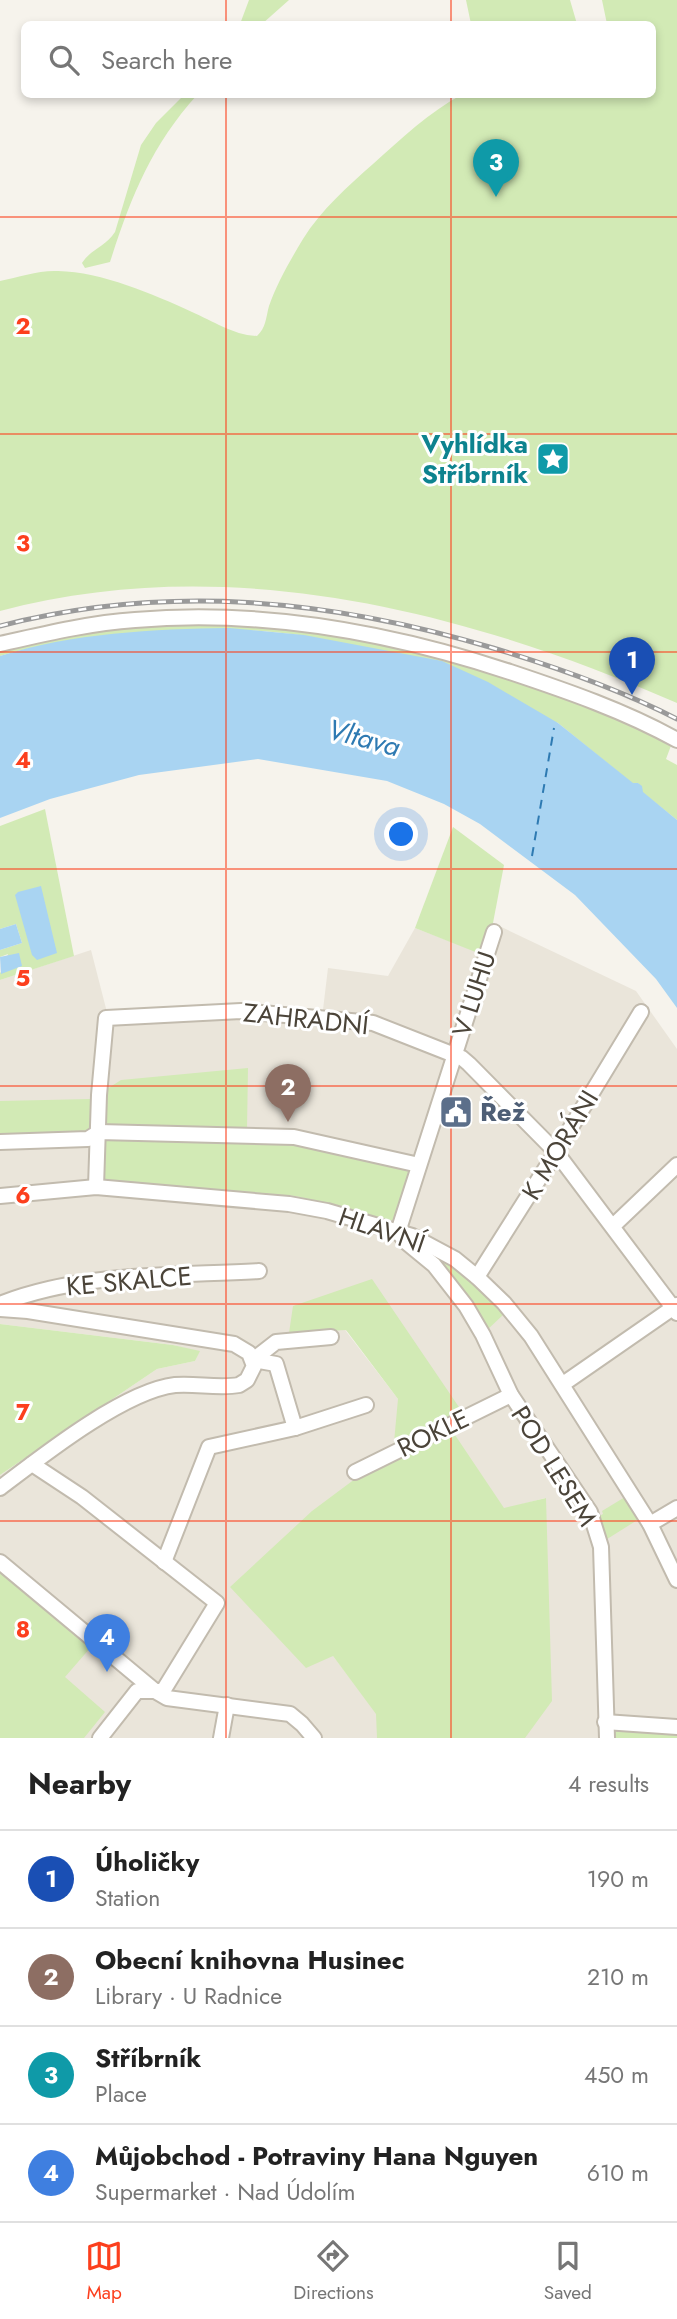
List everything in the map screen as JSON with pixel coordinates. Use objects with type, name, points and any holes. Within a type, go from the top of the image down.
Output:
[{"type":"street","points":[[0,644],[43,634],[133,620],[184,617],[254,618],[311,623],[464,657],[558,688],[651,725],[677,740]]},
{"type":"street","name":"V LUHU","points":[[398,1232],[494,932]]},
{"type":"street","name":"ZAHRADNÍ","points":[[96,1187],[99,1095],[106,1018],[241,1011],[373,1023],[469,1064],[556,1152],[676,1309]]},
{"type":"street","name":"K MORÁNI","points":[[477,1277],[640,1012]]},
{"type":"street","points":[[0,1142],[88,1139],[99,1132],[294,1137],[419,1165]]},
{"type":"street","points":[[613,1226],[677,1165]]},
{"type":"street","name":"HLAVNÍ","points":[[0,1196],[96,1187],[289,1204],[412,1236],[455,1259],[504,1303],[531,1336],[650,1524],[677,1580]]},
{"type":"street","name":"POD LESEM","points":[[398,1232],[434,1265],[466,1306],[511,1395],[590,1512],[601,1547],[607,1738]]},
{"type":"street","name":"KE SKALCE","points":[[0,1304],[27,1293],[96,1280],[259,1271]]},
{"type":"street","points":[[0,1309],[234,1345],[249,1353],[253,1360],[252,1373],[239,1385],[174,1385],[134,1396],[0,1488]]},
{"type":"street","points":[[563,1384],[676,1309]]},
{"type":"street","points":[[253,1360],[276,1342],[331,1337]]},
{"type":"street","points":[[253,1360],[276,1364],[295,1428]]},
{"type":"street","name":"ROKLE","points":[[355,1472],[511,1395]]},
{"type":"street","points":[[164,1562],[209,1447],[295,1428],[366,1405]]},
{"type":"street","points":[[32,1464],[82,1497],[217,1603],[163,1691],[137,1692],[100,1738]]},
{"type":"street","points":[[650,1524],[677,1508]]},
{"type":"street","points":[[0,1562],[155,1691],[167,1698],[290,1714],[314,1738]]},
{"type":"street","points":[[221,1738],[227,1705]]},
{"type":"street","points":[[605,1722],[677,1727]]},
{"type":"shaded area","points":[[493,923],[636,991],[677,1049],[677,1738],[525,1738],[545,1498],[504,1509],[333,1656],[377,1714],[377,1738],[0,1738],[0,1475],[157,1369],[195,1361],[199,1352],[173,1345],[0,1324],[0,980],[91,950],[110,1024],[257,1014],[322,1018],[328,968],[388,976],[415,928],[483,954]],"holes":[[[345,1330],[464,1416],[398,1399]]]},
{"type":"green space","points":[[249,0],[289,0],[265,21],[241,21]]},
{"type":"green space","points":[[466,0],[570,0],[576,21],[470,21]]},
{"type":"green space","points":[[602,0],[677,0],[677,703],[597,670],[514,641],[430,617],[345,600],[259,589],[173,587],[86,594],[0,611],[0,281],[51,271],[92,275],[144,291],[231,330],[257,336],[264,326],[269,306],[284,271],[326,208],[427,117],[451,101],[456,98],[656,98],[656,21],[606,21]]},
{"type":"green space","points":[[181,98],[194,98],[167,133],[144,173],[110,262],[85,268],[82,263],[86,258],[115,232],[141,145],[156,123]]},
{"type":"green space","points":[[181,619],[283,622],[463,659],[560,695],[672,743],[666,759],[677,765],[677,820],[642,792],[638,783],[633,784],[558,723],[341,643],[286,633],[177,630],[76,640],[0,656],[0,645]]},
{"type":"green space","points":[[45,809],[74,956],[0,980],[0,972],[8,954],[0,957],[0,950],[22,943],[16,924],[0,929],[0,826]]},
{"type":"green space","points":[[453,827],[504,865],[493,923],[483,955],[415,928]]},
{"type":"green space","points":[[248,1068],[247,1129],[104,1125],[104,1091],[121,1080]]},
{"type":"green space","points":[[90,1099],[93,1103],[92,1133],[0,1137],[0,1101]]},
{"type":"green space","points":[[103,1137],[300,1144],[407,1167],[410,1172],[395,1219],[390,1221],[342,1206],[295,1196],[103,1180]]},
{"type":"green space","points":[[414,1246],[452,1266],[504,1314],[486,1331]]},
{"type":"green space","points":[[372,1279],[465,1416],[393,1453],[398,1399],[346,1330],[289,1333],[293,1306]]},
{"type":"green space","points":[[0,1324],[173,1345],[200,1351],[195,1361],[157,1369],[0,1475]]},
{"type":"green space","points":[[451,1429],[504,1508],[546,1498],[552,1701],[525,1738],[377,1738],[376,1714],[333,1656],[306,1668],[230,1587],[312,1511],[371,1467]]},
{"type":"green space","points":[[625,1497],[639,1519],[604,1541],[596,1518],[603,1514],[602,1511]]},
{"type":"green space","points":[[0,1571],[91,1647],[65,1677],[105,1712],[84,1738],[0,1738]]},
{"type":"green space","points":[[613,1724],[677,1730],[677,1738],[610,1738]]},
{"type":"water","name":"Vltava","points":[[229,628],[304,635],[442,661],[488,682],[558,723],[633,783],[642,786],[643,792],[677,820],[677,1008],[656,979],[575,895],[480,824],[444,804],[387,781],[258,759],[139,775],[50,799],[0,818],[0,656],[84,637],[143,631]]},
{"type":"water","points":[[41,886],[57,953],[37,960],[32,955],[15,895]]},
{"type":"water","points":[[16,924],[22,943],[0,950],[0,929]]},
{"type":"water","points":[[19,953],[22,966],[1,974],[0,957]]},
{"type":"ferry route","points":[[532,856],[554,728]]},
{"type":"railway","points":[[0,626],[124,604],[248,602],[309,608],[432,631],[493,648],[587,679],[677,719]]},
{"type":"place","name":"Stříbrník","points":[[496,197]]},
{"type":"place","name":"Vyhlídka Stříbrník","points":[[553,459]]},
{"type":"place","name":"Úholičky","points":[[632,695]]},
{"type":"place","name":"Řež","points":[[456,1112]]},
{"type":"place","name":"Obecní knihovna Husinec","points":[[288,1122]]},
{"type":"place","name":"Můjobchod - Potraviny Hana Nguyen","points":[[107,1672]]}]
